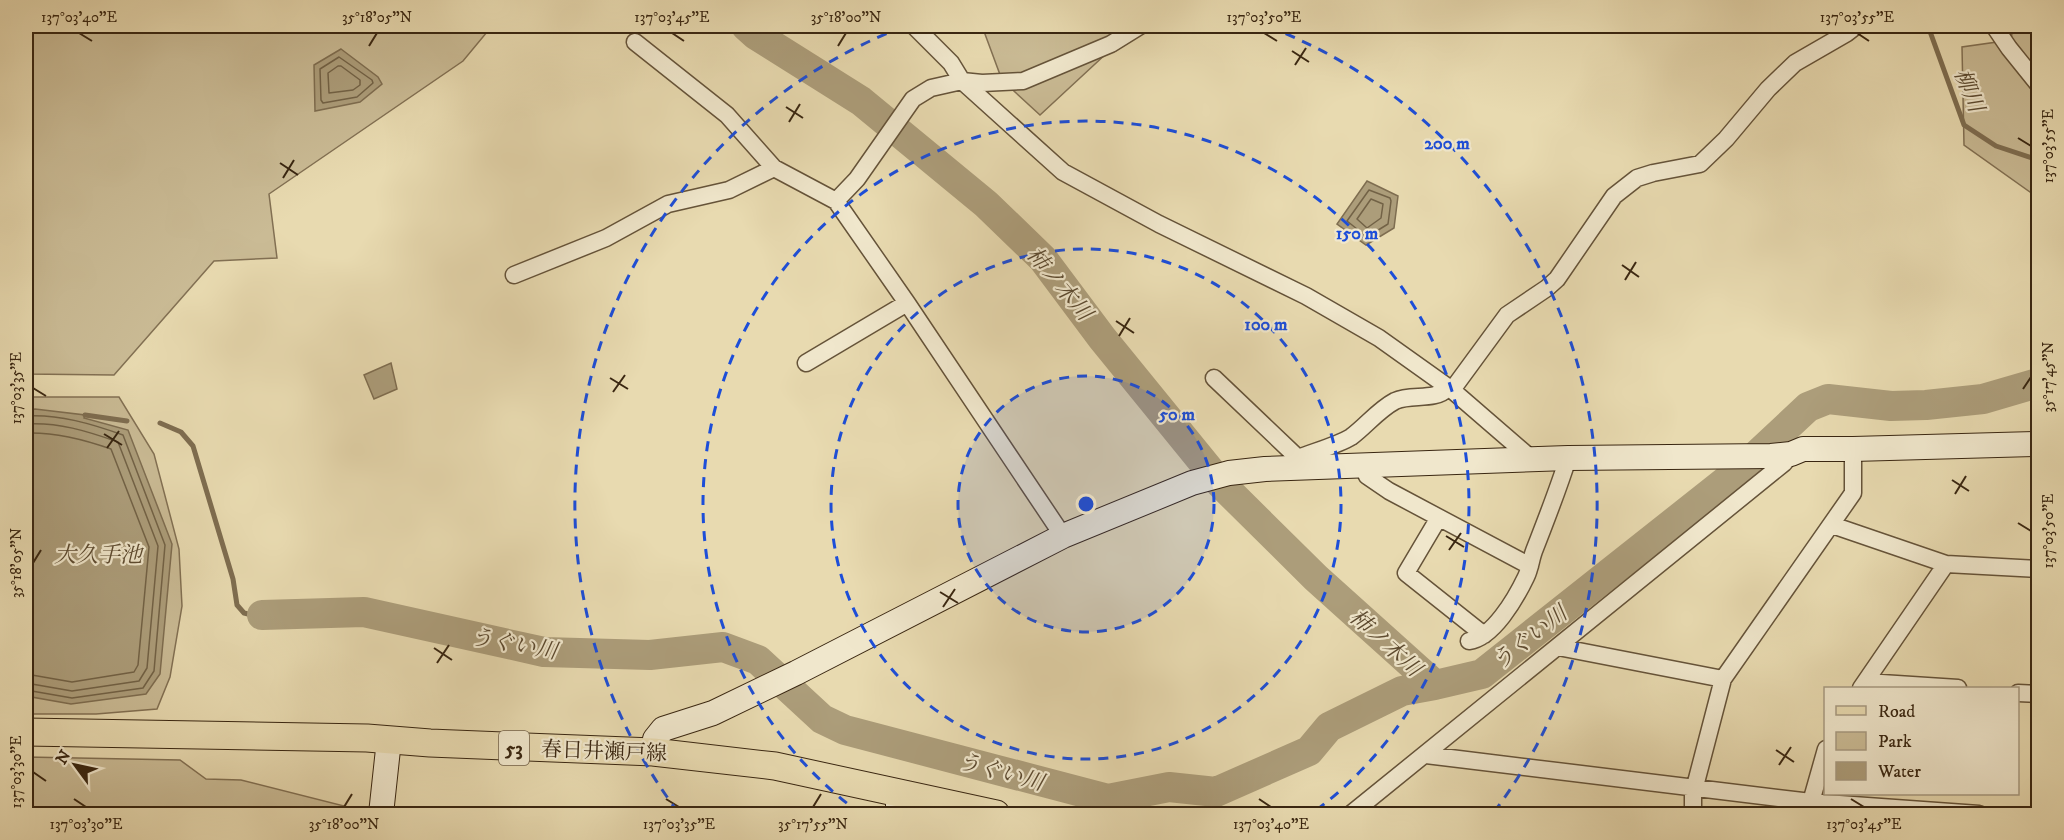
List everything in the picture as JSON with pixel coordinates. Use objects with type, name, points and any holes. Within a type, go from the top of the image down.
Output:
[{"type":"main road","name":"春日井瀬戸線","points":[[26,732],[326,737],[541,749],[653,752],[775,766],[898,803],[996,814]]},
{"type":"street","points":[[914,26],[951,63],[962,81],[1063,172],[1159,224],[1306,296],[1379,338],[1450,389],[1533,460]]},
{"type":"street","points":[[836,201],[857,179],[913,99],[931,88],[962,81],[982,83],[1023,81],[1111,44],[1140,26]]},
{"type":"street","points":[[1994,26],[2038,84]]},
{"type":"street","points":[[1298,463],[1348,439],[1385,407],[1398,400],[1431,396],[1450,389],[1507,315],[1557,279],[1614,195],[1636,178],[1700,165],[1726,139],[1768,89],[1795,63],[1848,28]]},
{"type":"street","points":[[635,42],[727,114],[774,168],[836,201],[1063,536]]},
{"type":"street","points":[[514,275],[606,238],[668,204],[729,190],[774,168]]},
{"type":"street","points":[[806,363],[907,303]]},
{"type":"street","points":[[1214,378],[1298,463]]},
{"type":"street","points":[[653,752],[655,739],[663,729],[712,713],[796,673],[1063,536],[1192,483],[1229,473],[1298,463],[1363,466],[1568,458],[1772,455],[1803,449],[2038,444]]},
{"type":"street","points":[[1693,814],[1695,788],[1723,679],[1853,493],[1853,449]]},
{"type":"street","points":[[1351,814],[1784,463],[1772,455]]},
{"type":"street","points":[[1438,519],[1406,573],[1477,638],[1490,632],[1514,600],[1527,576],[1557,496],[1568,458]]},
{"type":"street","points":[[1363,466],[1367,476],[1389,492],[1530,566]]},
{"type":"street","points":[[1832,525],[1946,564],[2038,569]]},
{"type":"street","points":[[1863,685],[1946,564]]},
{"type":"street","points":[[1558,647],[1723,679]]},
{"type":"street","points":[[1863,685],[1926,687]]},
{"type":"street","points":[[2019,693],[2038,694]]},
{"type":"street","points":[[381,814],[389,740]]},
{"type":"street","points":[[1426,755],[1811,802],[1979,814]]},
{"type":"street","points":[[1811,802],[1824,756]]},
{"type":"green space","points":[[26,26],[492,26],[463,61],[269,194],[277,258],[214,261],[114,375],[26,374]]},
{"type":"green space","points":[[982,26],[1136,26],[1040,115],[1002,80]]},
{"type":"green space","points":[[2013,26],[2038,26],[2038,192],[2030,192],[1964,145],[1962,47],[2011,40]]},
{"type":"green space","name":"大久手池","points":[[26,397],[119,397],[154,454],[179,549],[182,606],[170,677],[157,709],[96,714],[26,714]]},
{"type":"green space","points":[[26,757],[180,760],[206,779],[241,780],[352,808],[351,814],[26,814]]},
{"type":"water","points":[[341,49],[378,77],[382,84],[360,102],[315,111],[314,65]]},
{"type":"water","points":[[1367,181],[1398,196],[1394,228],[1366,245],[1337,224]]},
{"type":"water","points":[[391,363],[397,389],[374,399],[364,375]]},
{"type":"water","name":"大久手池","points":[[35,409],[85,415],[84,418],[128,430],[172,544],[160,674],[146,694],[71,704],[26,696],[26,411]]},
{"type":"waterway","name":"柿ノ木川","points":[[746,26],[756,35],[861,101],[986,204],[1043,259],[1102,338],[1220,483],[1316,578],[1435,685]]},
{"type":"waterway","name":"柳川","points":[[1928,26],[1964,125],[1996,146],[2038,160]]},
{"type":"waterway","name":"うぐい川","points":[[262,615],[364,612],[544,652],[650,655],[723,647],[758,660],[822,719],[845,730],[1108,799],[1169,787],[1216,792],[1309,751],[1329,727],[1402,691],[1482,674],[1746,465],[1808,407],[1828,399],[1891,406],[1926,405],[1983,399],[2038,383]]},
{"type":"waterway","points":[[85,415],[127,421]]},
{"type":"waterway","points":[[160,423],[181,432],[193,446],[233,579],[237,605],[244,613],[262,615]]}]
